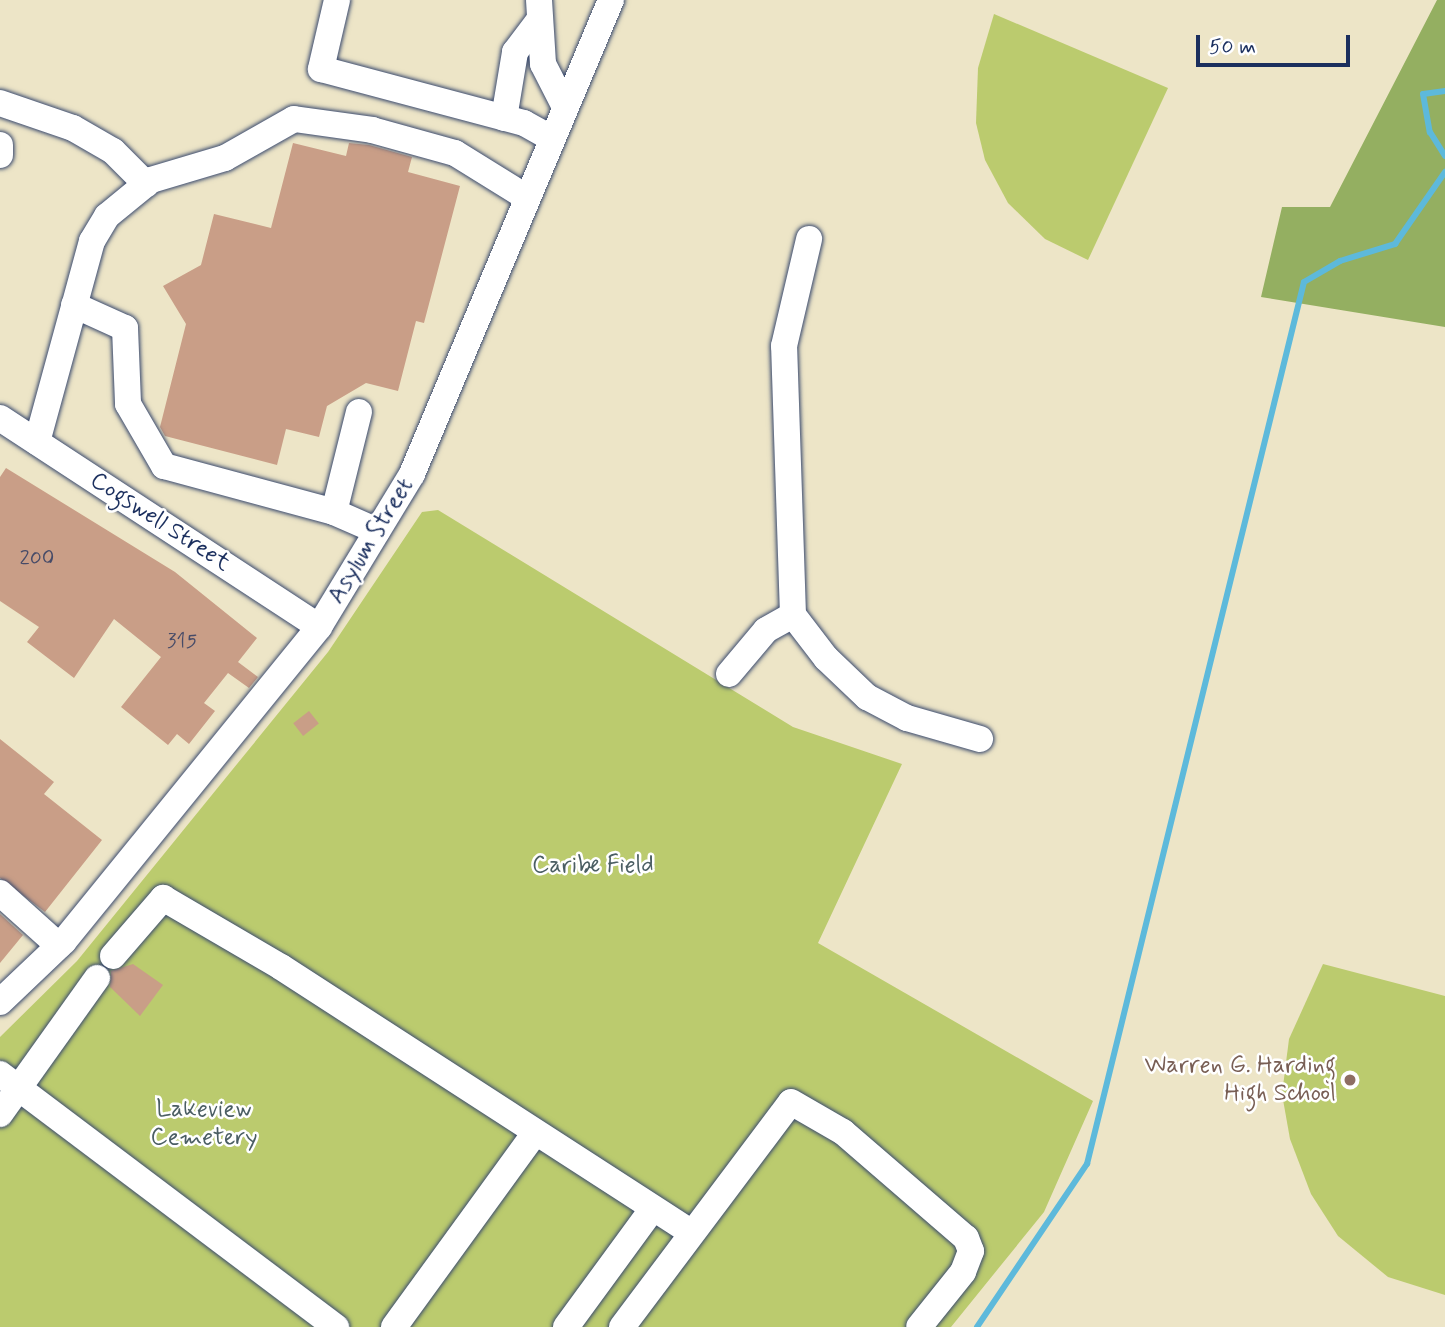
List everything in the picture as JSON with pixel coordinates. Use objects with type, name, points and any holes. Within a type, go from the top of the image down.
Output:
[{"type":"street","points":[[337,0],[321,69],[504,118],[551,138]]},
{"type":"street","name":"Asylum Street","points":[[0,1002],[59,946],[319,627],[412,474],[526,197],[611,0]]},
{"type":"street","points":[[504,118],[515,51],[540,9]]},
{"type":"street","points":[[540,9],[542,64],[565,107]]},
{"type":"street","points":[[0,103],[93,140],[146,184]]},
{"type":"street","points":[[37,442],[92,241],[107,216],[146,184],[225,158],[294,120],[372,130],[455,153],[526,197]]},
{"type":"street","points":[[0,145],[0,155]]},
{"type":"street","points":[[809,239],[784,346],[793,615],[826,659],[867,696],[907,718],[980,739]]},
{"type":"street","points":[[74,305],[125,328],[128,404],[164,466],[334,512],[377,531]]},
{"type":"street","points":[[334,512],[359,412]]},
{"type":"street","name":"Cogswell Street","points":[[0,418],[319,627]]},
{"type":"street","points":[[729,674],[766,630],[793,615]]},
{"type":"street","points":[[0,893],[59,946]]},
{"type":"street","points":[[113,956],[163,898],[281,967],[691,1232]]},
{"type":"street","points":[[0,1114],[8,1081],[97,978]]},
{"type":"street","points":[[8,1081],[337,1327]]},
{"type":"street","points":[[622,1327],[791,1102],[843,1132],[966,1238],[971,1251],[963,1272],[919,1327]]},
{"type":"street","points":[[394,1327],[535,1133]]},
{"type":"street","points":[[566,1327],[653,1208]]},
{"type":"green space","points":[[1437,0],[1445,0],[1445,327],[1261,297],[1282,207],[1330,207]]},
{"type":"green space","points":[[994,14],[1168,88],[1088,260],[1045,239],[1008,203],[985,160],[976,123],[978,68]]},
{"type":"green space","points":[[438,510],[793,727],[902,764],[818,943],[1093,1101],[1044,1212],[951,1327],[0,1327],[0,1037],[77,961],[328,652],[422,512]]},
{"type":"green space","points":[[1323,964],[1445,996],[1445,1295],[1388,1277],[1338,1236],[1311,1194],[1290,1139],[1282,1094],[1289,1039]]},
{"type":"building","points":[[293,143],[346,156],[349,143],[369,145],[412,157],[408,172],[460,186],[424,323],[416,321],[398,391],[366,383],[327,406],[319,437],[286,429],[277,465],[165,436],[160,427],[186,324],[163,286],[201,265],[214,214],[271,228]]},
{"type":"building","points":[[6,468],[175,572],[257,638],[238,662],[258,677],[249,688],[228,673],[204,703],[215,711],[189,744],[177,734],[168,745],[121,707],[161,657],[114,619],[74,678],[27,642],[39,627],[0,601],[0,477]]},
{"type":"building","points":[[309,711],[319,724],[303,736],[293,723]]},
{"type":"building","points":[[0,739],[54,782],[44,794],[102,840],[45,912],[0,878]]},
{"type":"building","points":[[0,914],[23,935],[0,963]]},
{"type":"building","points":[[133,964],[163,985],[140,1016],[110,987],[111,971]]},
{"type":"waterway","points":[[1445,91],[1423,94],[1430,132],[1445,156]]},
{"type":"waterway","points":[[977,1327],[1087,1164],[1304,282],[1340,261],[1395,244],[1445,172]]},
{"type":"place","name":"Warren G. Harding High School","points":[[1350,1080]]},
{"type":"park label","name":"Caribe Field","points":[[593,866]]},
{"type":"park label","name":"Lakeview Cemetery","points":[[204,1124]]}]
